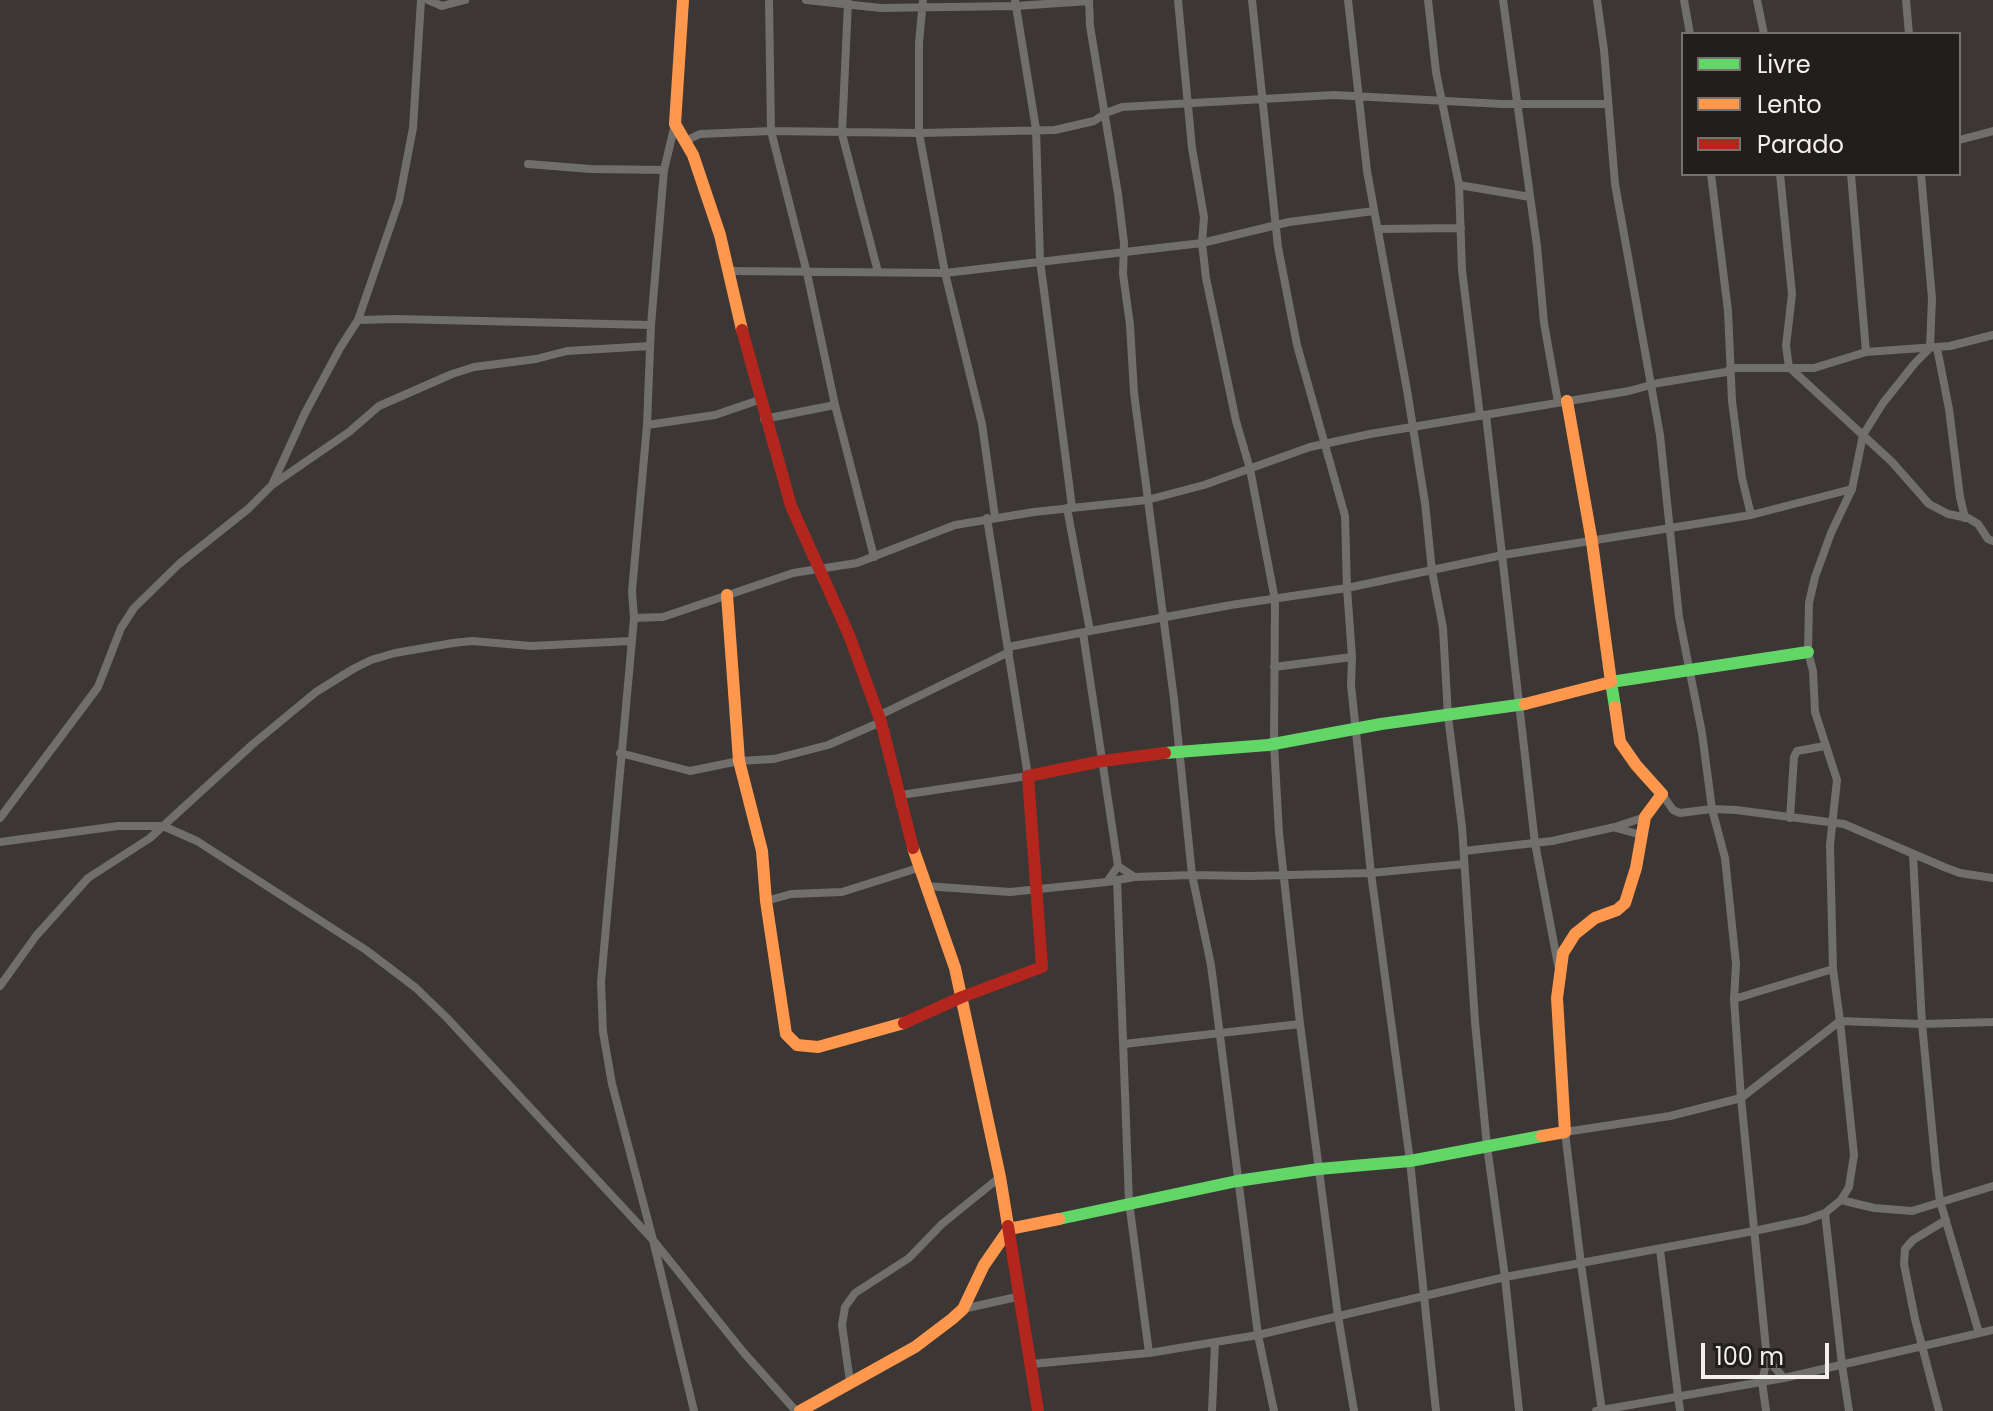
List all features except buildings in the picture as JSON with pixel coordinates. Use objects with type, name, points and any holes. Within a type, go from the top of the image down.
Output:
[{"type":"street","points":[[272,485],[305,413],[358,320],[399,201],[413,128],[421,0]]},
{"type":"street","points":[[428,0],[442,6],[465,0]]},
{"type":"street","points":[[683,0],[675,124],[664,170],[651,325],[647,425],[632,591],[634,618],[601,982],[603,1032],[624,1135],[694,1411]]},
{"type":"street","points":[[769,0],[771,131],[874,557]]},
{"type":"street","points":[[806,0],[848,2],[881,8],[923,3],[1089,0],[1090,26],[1118,194],[1123,274],[1147,500],[1192,875],[1211,965],[1258,1335],[1274,1411]]},
{"type":"street","points":[[1178,0],[1192,148],[1204,217],[1202,243],[1206,278],[1236,421],[1250,469],[1275,600],[1274,744],[1284,874],[1338,1316],[1354,1411]]},
{"type":"street","points":[[1252,0],[1278,247],[1297,345],[1345,516],[1351,685],[1371,873],[1410,1161],[1436,1411]]},
{"type":"street","points":[[1348,0],[1374,211],[1413,427],[1432,571],[1443,628],[1448,716],[1464,851],[1487,1146],[1519,1411]]},
{"type":"street","points":[[1428,0],[1441,99],[1459,185],[1462,270],[1503,555],[1535,843],[1559,970]]},
{"type":"street","points":[[1503,0],[1544,323],[1592,542],[1620,742],[1673,810],[1680,813],[1712,809],[1844,824],[1960,873],[1993,878]]},
{"type":"street","points":[[1597,0],[1615,184],[1660,435],[1687,671],[1698,712],[1712,809],[1725,858],[1736,964],[1734,999],[1741,1098],[1767,1359],[1762,1382],[1766,1411]]},
{"type":"street","points":[[1684,0],[1690,32]]},
{"type":"street","points":[[1757,0],[1764,32]]},
{"type":"street","points":[[1906,0],[1909,32]]},
{"type":"street","points":[[848,2],[842,134],[878,272]]},
{"type":"street","points":[[727,595],[739,761],[762,851],[766,901],[786,1034],[797,1045],[818,1047],[900,1025],[962,997],[1042,967],[1028,776],[1008,650],[982,424],[945,273],[919,133],[919,43],[923,3]]},
{"type":"street","points":[[1016,3],[1036,129],[1040,260],[1069,508],[1118,866],[1112,881],[1124,1044],[1129,1202],[1149,1353]]},
{"type":"street","points":[[685,141],[700,134],[771,131],[842,134],[1055,130],[1094,121],[1122,107],[1262,98],[1358,96],[1517,104],[1608,104]]},
{"type":"street","points":[[675,124],[693,155],[730,271],[735,305],[759,400],[791,506],[849,635],[879,719],[918,868],[955,968],[1000,1177],[1038,1411]]},
{"type":"street","points":[[1961,139],[1993,131]]},
{"type":"street","points":[[528,164],[664,170]]},
{"type":"street","points":[[1711,176],[1728,311],[1742,478],[1751,515]]},
{"type":"street","points":[[1780,176],[1792,294],[1786,346],[1789,367],[1892,462],[1929,504],[1978,524],[1988,539],[1993,541]]},
{"type":"street","points":[[1851,176],[1866,352]]},
{"type":"street","points":[[1921,176],[1934,348],[1949,409],[1965,518]]},
{"type":"street","points":[[1459,185],[1530,197]]},
{"type":"street","points":[[730,271],[945,273],[1202,243],[1277,226],[1374,211]]},
{"type":"street","points":[[1379,229],[1461,228]]},
{"type":"street","points":[[358,320],[651,325]]},
{"type":"street","points":[[634,618],[663,617],[817,568],[857,563],[923,536],[991,518],[1147,500],[1204,485],[1270,459],[1324,444],[1629,391],[1726,372],[1731,368],[1814,368],[1866,352],[1934,348],[1993,335]]},
{"type":"street","points":[[0,818],[98,687],[121,628],[134,608],[179,564],[248,509],[272,485],[349,432],[379,406],[474,367],[536,359],[567,351],[650,346]]},
{"type":"street","points":[[1032,1364],[1149,1353],[1258,1335],[1505,1277],[1806,1220],[1825,1213],[1841,1200],[1849,1187],[1854,1155],[1833,969],[1831,822],[1837,780],[1815,712],[1813,671],[1808,652],[1809,603],[1831,533],[1852,489],[1863,435],[1883,403],[1915,363],[1934,348]]},
{"type":"street","points":[[647,425],[715,415],[759,400]]},
{"type":"street","points":[[764,419],[835,405]]},
{"type":"street","points":[[620,753],[690,771],[739,761],[774,759],[828,745],[1008,650],[1231,605],[1347,588],[1503,555],[1751,515],[1852,489]]},
{"type":"street","points":[[0,986],[36,936],[88,878],[137,849],[253,744],[316,692],[371,660],[472,641],[531,646],[630,641]]},
{"type":"street","points":[[901,795],[1028,776],[1102,761],[1274,744],[1521,705],[1611,682],[1808,652]]},
{"type":"street","points":[[1274,667],[1352,657]]},
{"type":"street","points":[[1790,818],[1794,757],[1797,751],[1825,746]]},
{"type":"street","points":[[1662,794],[1645,817],[1625,903],[1617,910],[1595,918],[1575,934],[1563,953],[1559,970],[1557,998],[1565,1132],[1600,1411],[1784,1378],[1993,1330]]},
{"type":"street","points":[[1464,851],[1535,843],[1615,827],[1645,817]]},
{"type":"street","points":[[0,842],[118,826],[163,826],[197,841],[315,916],[416,988],[653,1240],[744,1353],[798,1411],[915,1347],[963,1309],[1021,1296]]},
{"type":"street","points":[[1615,827],[1642,835]]},
{"type":"street","points":[[1913,855],[1922,1024],[1940,1201],[1979,1333]]},
{"type":"street","points":[[925,886],[993,892],[1134,877],[1371,873],[1464,864]]},
{"type":"street","points":[[1118,866],[1134,877]]},
{"type":"street","points":[[766,901],[791,894],[842,892],[918,868]]},
{"type":"street","points":[[1734,999],[1833,969]]},
{"type":"street","points":[[963,1309],[984,1265],[1009,1229],[1237,1181],[1319,1169],[1410,1161],[1670,1116],[1741,1098],[1840,1021],[1922,1024],[1993,1022]]},
{"type":"street","points":[[1124,1044],[1300,1024]]},
{"type":"street","points":[[850,1382],[842,1325],[845,1307],[855,1293],[909,1258],[942,1224],[1000,1177]]},
{"type":"street","points":[[1841,1200],[1898,1211],[1925,1208],[1993,1186]]},
{"type":"street","points":[[1825,1213],[1849,1411]]},
{"type":"street","points":[[1939,1411],[1904,1264],[1905,1249],[1913,1240],[1946,1220]]},
{"type":"street","points":[[1660,1250],[1680,1411]]},
{"type":"street","points":[[1212,1411],[1215,1342]]},
{"type":"street","points":[[1767,1359],[1784,1378]]},
{"type":"traffic: fast","points":[[1615,707],[1611,682],[1808,652]]},
{"type":"traffic: fast","points":[[1165,753],[1268,745],[1381,724],[1525,704]]},
{"type":"traffic: fast","points":[[1059,1219],[1237,1181],[1319,1169],[1410,1161],[1542,1136]]},
{"type":"traffic: slow","points":[[683,0],[675,124],[693,155],[720,235],[742,330]]},
{"type":"traffic: slow","points":[[1525,704],[1611,682],[1592,542],[1567,401]]},
{"type":"traffic: slow","points":[[727,595],[739,761],[762,851],[766,901],[786,1034],[797,1045],[818,1047],[904,1023]]},
{"type":"traffic: slow","points":[[1542,1136],[1565,1132],[1557,998],[1563,953],[1575,934],[1595,918],[1617,910],[1625,903],[1636,868],[1645,817],[1662,794],[1620,742],[1615,707]]},
{"type":"traffic: slow","points":[[913,848],[955,968],[1008,1226]]},
{"type":"traffic: slow","points":[[800,1411],[915,1347],[952,1319],[963,1309],[984,1265],[1009,1229],[1059,1219]]},
{"type":"traffic: jam","points":[[742,330],[791,506],[849,635],[881,722],[913,848]]},
{"type":"traffic: jam","points":[[904,1023],[1042,967],[1028,776],[1102,761],[1165,753]]},
{"type":"traffic: jam","points":[[1008,1226],[1038,1411]]}]
